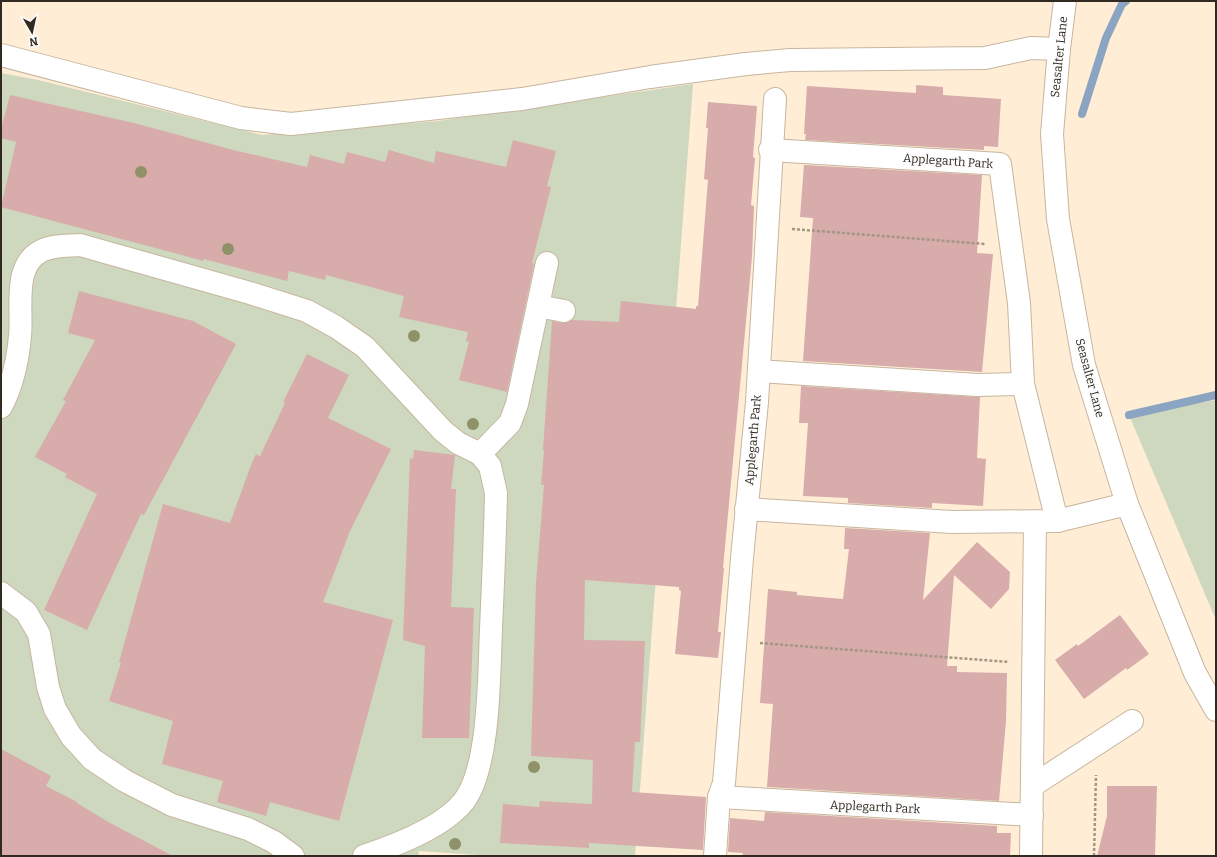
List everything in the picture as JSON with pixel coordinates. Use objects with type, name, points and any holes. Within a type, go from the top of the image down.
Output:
[{"type":"street","name":"Seasalter Lane","points":[[1065,1],[1059,49],[1052,134],[1058,219],[1084,365],[1127,504],[1195,673],[1216,710]]},
{"type":"street","points":[[1,55],[241,118],[292,124],[522,98],[650,77],[746,64],[790,60],[985,58],[1031,48],[1059,49]]},
{"type":"street","name":"Applegarth Park","points":[[715,856],[719,797],[724,783],[746,509],[759,371],[770,150],[775,99]]},
{"type":"street","name":"Applegarth Park","points":[[770,150],[1000,164],[1019,303],[1023,384],[1057,522]]},
{"type":"street","points":[[1,406],[13,371],[20,336],[22,277],[30,260],[41,251],[48,249],[80,246],[250,293],[307,311],[336,327],[365,347],[443,431],[458,443],[480,454],[490,466],[496,500],[488,691],[486,725],[475,779],[464,802],[444,819],[393,846],[364,856]]},
{"type":"street","points":[[480,454],[510,423],[517,404],[547,263]]},
{"type":"street","points":[[538,306],[564,311]]},
{"type":"street","points":[[759,371],[977,386],[1023,384]]},
{"type":"street","points":[[746,509],[952,522],[1057,522],[1127,504]]},
{"type":"street","points":[[1031,856],[1035,522]]},
{"type":"street","points":[[1,593],[26,612],[39,634],[48,687],[55,709],[71,736],[92,759],[125,781],[172,805],[248,830],[274,842],[293,856]]},
{"type":"street","points":[[1032,786],[1132,721]]},
{"type":"street","name":"Applegarth Park","points":[[719,797],[1032,815]]},
{"type":"path","points":[[767,227],[1011,246]]},
{"type":"path","points":[[735,641],[1033,664]]},
{"type":"path","points":[[1094,856],[1096,744]]},
{"type":"green space","points":[[1,73],[38,80],[262,135],[438,121],[693,84],[635,856],[494,856],[419,851],[418,856],[1,856]]},
{"type":"green space","points":[[1216,400],[1216,620],[1129,415]]},
{"type":"building","points":[[916,85],[943,87],[943,95],[1001,99],[998,147],[984,146],[984,150],[805,140],[806,134],[804,134],[807,86],[916,93]]},
{"type":"building","points":[[10,95],[138,124],[233,150],[307,167],[310,155],[344,164],[347,152],[385,162],[389,150],[434,163],[436,151],[506,167],[513,140],[556,151],[547,186],[551,187],[532,263],[534,264],[507,392],[459,380],[469,342],[466,341],[468,332],[399,317],[404,296],[326,275],[325,280],[289,271],[287,281],[204,259],[203,261],[1,207],[16,142],[1,138],[1,129]]},
{"type":"building","points":[[708,102],[757,106],[751,205],[754,206],[752,257],[723,568],[718,632],[721,632],[718,658],[675,654],[681,591],[679,590],[679,587],[585,580],[584,640],[645,641],[640,742],[635,742],[632,792],[706,797],[703,850],[589,843],[589,848],[500,843],[503,804],[539,807],[540,801],[592,804],[593,760],[531,756],[536,583],[544,485],[541,485],[552,321],[562,323],[572,320],[619,322],[621,301],[696,309],[696,306],[698,306],[708,180],[704,179],[708,128],[706,128]]},
{"type":"building","points":[[804,165],[982,175],[977,253],[993,254],[982,372],[803,361],[813,218],[800,217]]},
{"type":"building","points":[[79,291],[193,321],[236,344],[144,515],[141,514],[87,630],[44,610],[97,494],[65,477],[67,474],[35,457],[66,401],[63,400],[95,340],[68,333]]},
{"type":"building","points":[[307,354],[349,375],[328,418],[391,449],[350,531],[323,602],[393,620],[339,821],[270,802],[266,816],[217,802],[223,781],[162,764],[173,721],[109,701],[121,663],[119,662],[163,504],[230,523],[256,454],[260,456],[285,403],[283,402]]},
{"type":"building","points":[[801,386],[980,397],[977,458],[986,459],[983,506],[932,503],[932,508],[848,503],[848,498],[803,496],[808,423],[799,423]]},
{"type":"building","points":[[414,450],[455,455],[451,489],[456,489],[451,607],[474,608],[469,738],[422,738],[425,646],[403,640],[410,458],[413,459]]},
{"type":"building","points":[[845,528],[930,533],[923,600],[977,542],[1010,572],[1009,589],[991,609],[954,575],[947,666],[957,666],[957,672],[1007,673],[1006,721],[999,801],[767,787],[773,704],[760,703],[768,589],[797,592],[797,595],[843,599],[849,549],[844,549]]},
{"type":"building","points":[[1120,615],[1149,654],[1127,670],[1126,668],[1084,699],[1055,660],[1077,644],[1078,646]]},
{"type":"building","points":[[1,749],[51,776],[46,786],[77,802],[110,823],[173,856],[1,856]]},
{"type":"building","points":[[1107,786],[1157,786],[1155,856],[1097,856],[1107,816]]},
{"type":"building","points":[[765,812],[997,826],[997,833],[1011,833],[1010,856],[742,856],[743,853],[728,852],[730,818],[764,821]]},
{"type":"waterway","points":[[1082,114],[1106,38],[1122,4],[1126,1]]},
{"type":"waterway","points":[[1129,415],[1216,395]]}]
